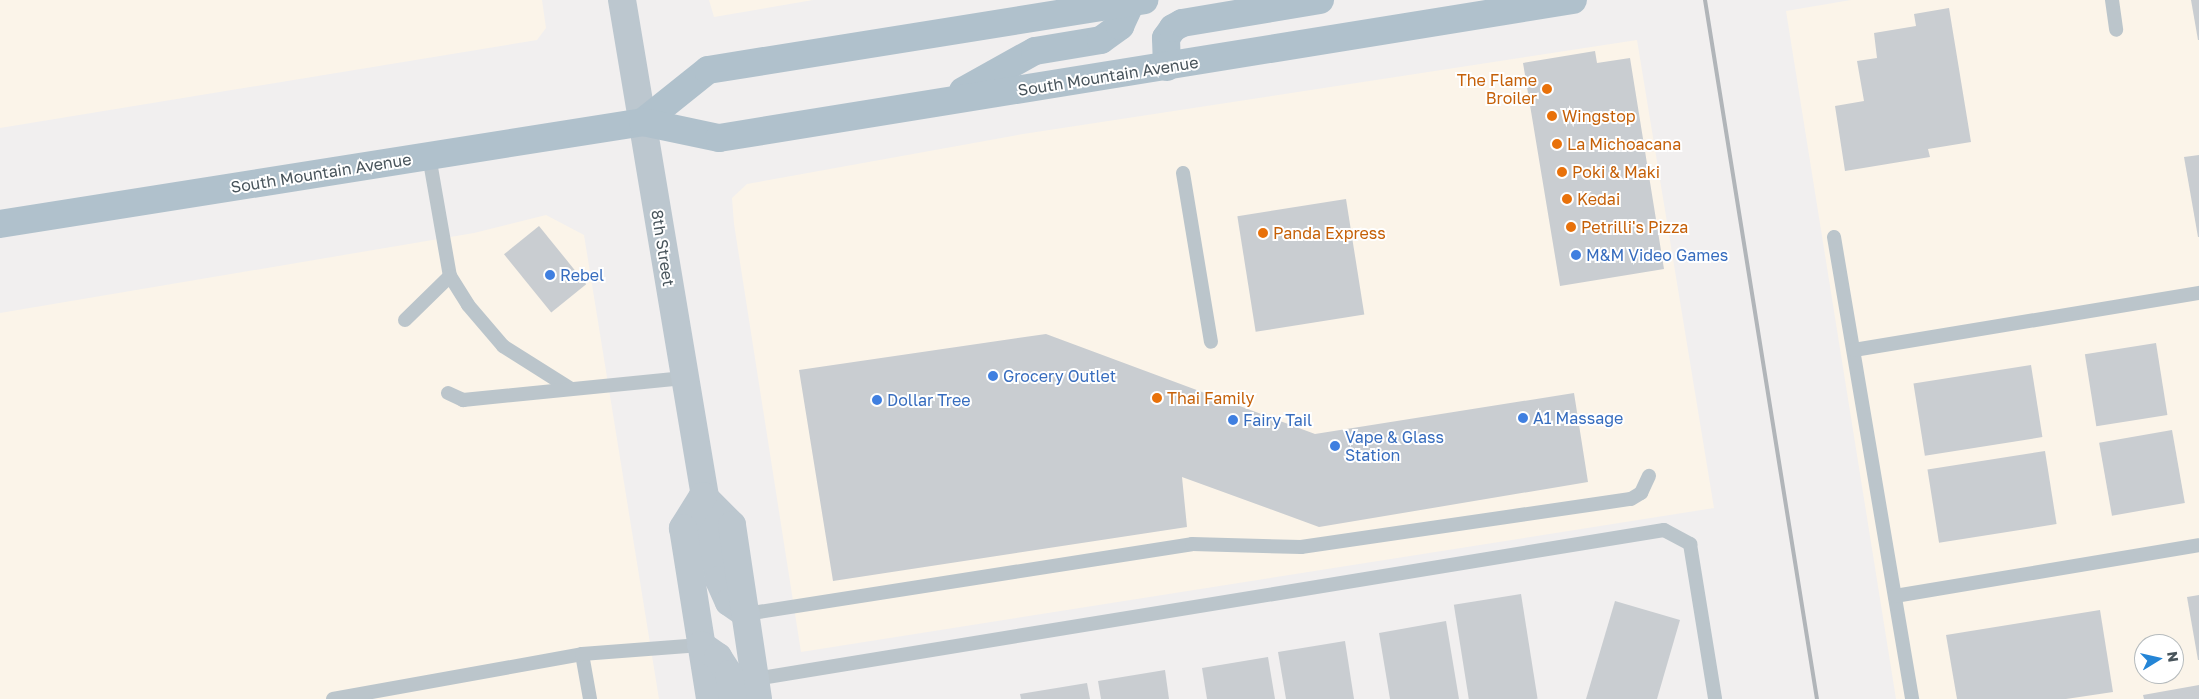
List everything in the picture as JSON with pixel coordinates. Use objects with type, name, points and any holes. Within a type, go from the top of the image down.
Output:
[{"type":"main road","points":[[1167,67],[1166,38],[1173,28],[1182,23],[1320,0]]},
{"type":"main road","name":"South Mountain Avenue","points":[[0,224],[643,122],[719,138],[1573,0]]},
{"type":"main road","name":"South Mountain Avenue","points":[[643,122],[708,70],[1135,1]]},
{"type":"main road","points":[[946,100],[1035,51],[1101,40],[1120,26],[1135,1]]},
{"type":"street","name":"8th Street","points":[[622,0],[703,496]]},
{"type":"street","points":[[710,699],[684,528],[703,496],[732,525],[757,689]]},
{"type":"street","points":[[701,645],[718,657],[728,674],[733,699]]},
{"type":"lane","points":[[2112,0],[2116,30]]},
{"type":"lane","points":[[429,156],[450,276],[468,304],[503,346],[571,389]]},
{"type":"lane","points":[[1183,173],[1211,342]]},
{"type":"lane","points":[[1834,237],[1912,699]]},
{"type":"lane","points":[[404,320],[450,276]]},
{"type":"lane","points":[[1854,350],[2199,292]]},
{"type":"lane","points":[[448,393],[463,400],[684,378]]},
{"type":"lane","points":[[746,614],[1192,544],[1301,548],[1631,499],[1641,493],[1649,476]]},
{"type":"lane","points":[[757,689],[1664,530],[1690,544],[1715,699]]},
{"type":"lane","points":[[1895,596],[2199,545]]},
{"type":"lane","points":[[334,699],[582,654],[701,645]]},
{"type":"lane","points":[[582,654],[590,699]]},
{"type":"shaded area","points":[[0,0],[542,0],[546,28],[537,40],[0,128]]},
{"type":"shaded area","points":[[709,0],[813,0],[714,17]]},
{"type":"shaded area","points":[[1851,0],[2199,0],[2199,699],[1896,699],[1786,11]]},
{"type":"shaded area","points":[[1637,40],[1714,508],[801,652],[734,224],[732,198],[747,184],[1023,134]]},
{"type":"shaded area","points":[[546,215],[584,235],[659,699],[0,699],[0,313],[474,233]]},
{"type":"building","points":[[2191,0],[2199,0],[2199,40],[2198,40]]},
{"type":"building","points":[[1949,8],[1971,142],[1928,149],[1930,157],[1845,171],[1835,106],[1864,101],[1857,61],[1877,58],[1874,33],[1916,26],[1914,14]]},
{"type":"building","points":[[1595,51],[1597,63],[1630,58],[1664,269],[1560,286],[1523,63]]},
{"type":"building","points":[[2199,155],[2199,237],[2198,237],[2184,157]]},
{"type":"building","points":[[1346,199],[1364,315],[1256,332],[1237,216]]},
{"type":"building","name":"Rebel","points":[[539,226],[586,284],[551,313],[504,254]]},
{"type":"building","points":[[1046,334],[1315,434],[1574,393],[1588,482],[1319,527],[1182,477],[1187,527],[833,581],[799,370]]},
{"type":"building","points":[[2156,343],[2167,415],[2096,426],[2085,354]]},
{"type":"building","points":[[2031,365],[2042,437],[1925,456],[1913,384]]},
{"type":"building","points":[[2172,430],[2185,503],[2112,516],[2099,443]]},
{"type":"building","points":[[2045,451],[2057,524],[1939,543],[1927,470]]},
{"type":"building","points":[[1521,594],[1538,699],[1469,699],[1454,605]]},
{"type":"building","points":[[2199,595],[2199,660],[2198,660],[2187,597]]},
{"type":"building","points":[[1615,601],[1680,620],[1657,699],[1586,699]]},
{"type":"building","points":[[2100,610],[2113,692],[2066,699],[1957,699],[1946,635]]},
{"type":"building","points":[[1446,621],[1459,699],[1390,699],[1379,633]]},
{"type":"building","points":[[1345,641],[1354,699],[1286,699],[1278,652]]},
{"type":"building","points":[[1268,657],[1275,699],[1207,699],[1202,668]]},
{"type":"building","points":[[1165,670],[1169,699],[1101,699],[1098,681]]},
{"type":"building","points":[[1087,683],[1090,699],[1021,699],[1020,694]]},
{"type":"building","points":[[2199,685],[2199,699],[2144,699],[2143,695]]},
{"type":"railway","points":[[1705,0],[1817,699]]},
{"type":"place","name":"The Flame Broiler","points":[[1547,89]]},
{"type":"place","name":"Wingstop","points":[[1552,116]]},
{"type":"place","name":"La Michoacana","points":[[1557,144]]},
{"type":"place","name":"Poki & Maki","points":[[1562,172]]},
{"type":"place","name":"Kedai","points":[[1567,199]]},
{"type":"place","name":"Petrilli's Pizza","points":[[1571,227]]},
{"type":"place","name":"Panda Express","points":[[1263,233]]},
{"type":"place","name":"M&M Video Games","points":[[1576,255]]},
{"type":"place","name":"Rebel","points":[[550,275]]},
{"type":"place","name":"Grocery Outlet","points":[[993,376]]},
{"type":"place","name":"Thai Family","points":[[1157,398]]},
{"type":"place","name":"Dollar Tree","points":[[877,400]]},
{"type":"place","name":"A1 Massage","points":[[1523,418]]},
{"type":"place","name":"Fairy Tail","points":[[1233,420]]},
{"type":"place","name":"Vape & Glass Station","points":[[1335,446]]}]
